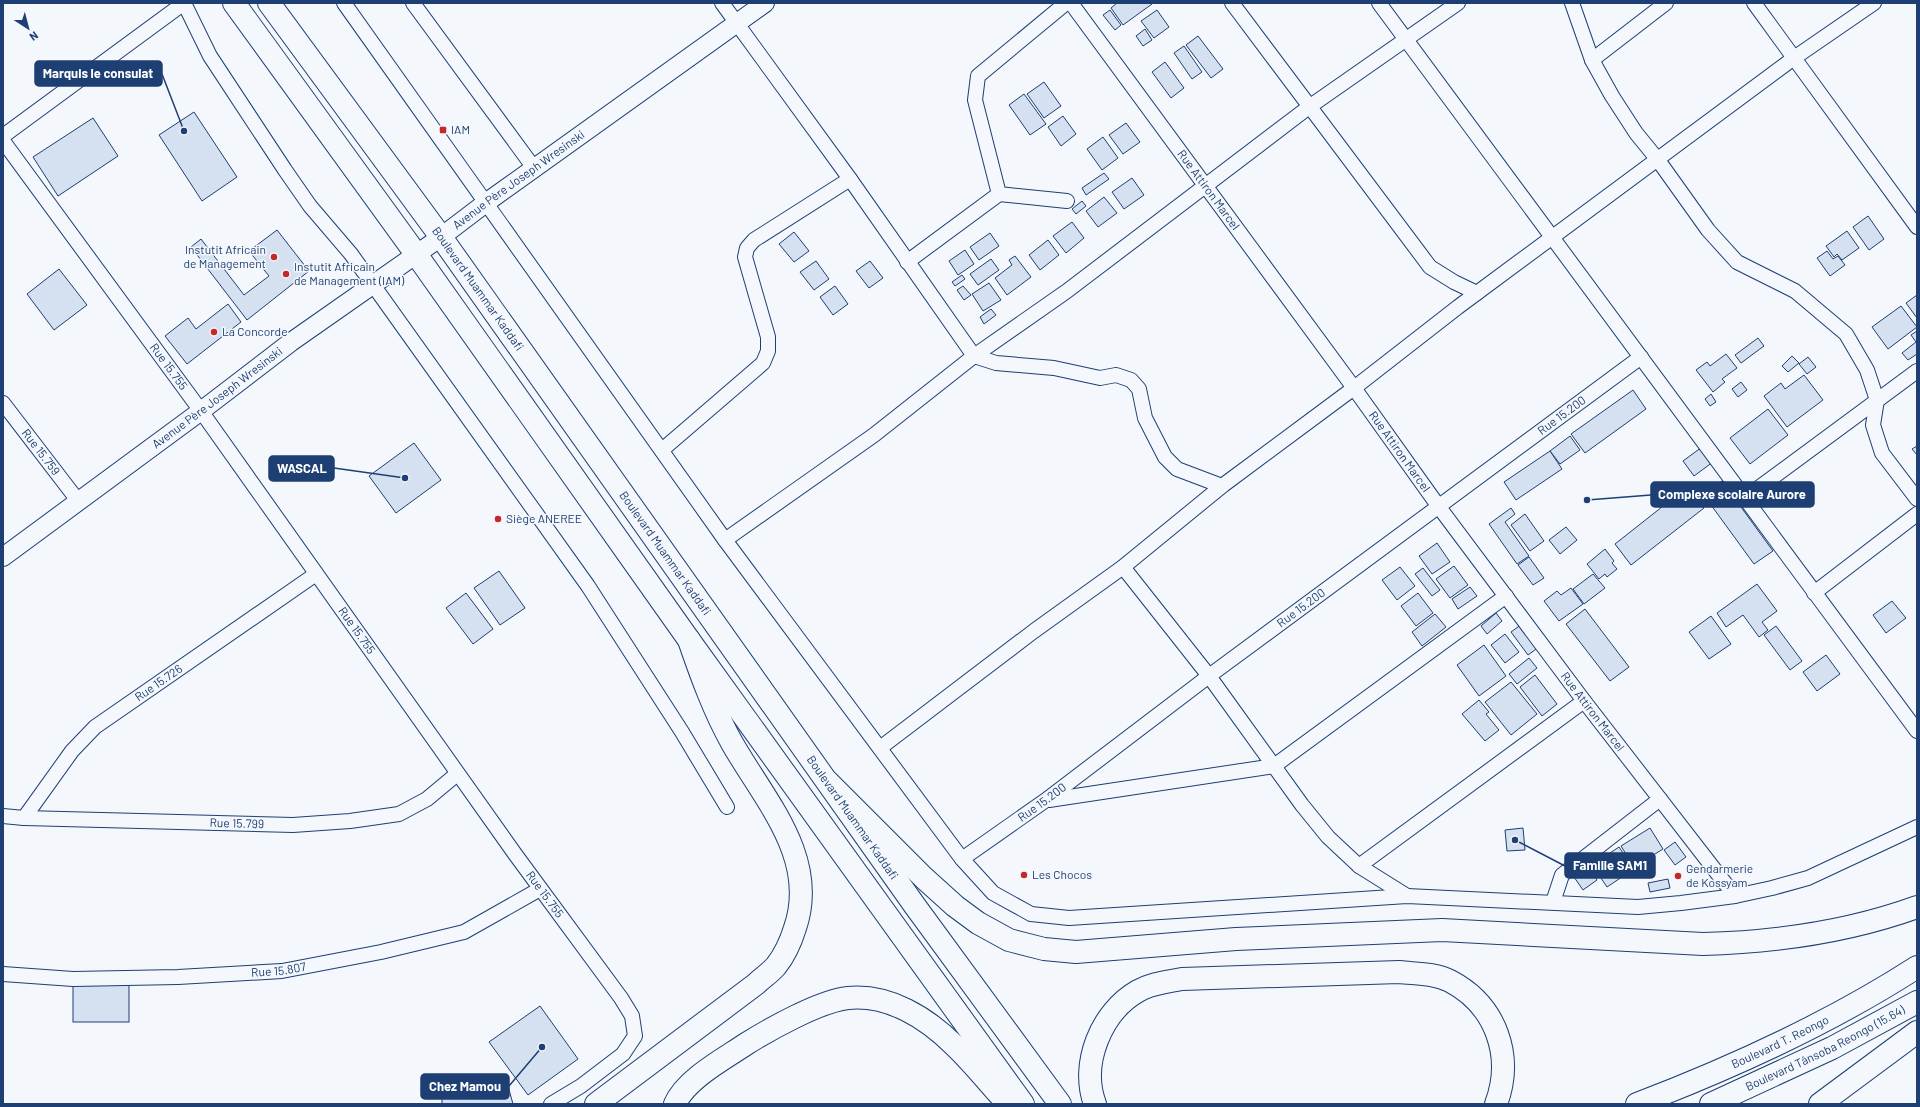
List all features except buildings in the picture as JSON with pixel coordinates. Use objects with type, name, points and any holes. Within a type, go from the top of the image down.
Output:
[{"type":"main road","points":[[234,3],[416,254],[689,640],[1023,1104]]},
{"type":"main road","name":"Boulevard Muammar Kaddafi","points":[[270,3],[441,237],[915,906],[1060,1104]]},
{"type":"main road","points":[[596,1104],[756,984],[776,965],[791,939],[799,917],[801,899],[797,858],[789,838],[732,743],[702,677],[689,640]]},
{"type":"main road","points":[[828,782],[924,878],[955,906],[978,924],[1009,940],[1044,949],[1076,952],[1236,939],[1442,930],[1703,944],[1742,943],[1827,932],[1864,924],[1917,907]]},
{"type":"main road","name":"Boulevard T. Reongo","points":[[1637,1104],[1729,1066],[1802,1032],[1856,1004],[1917,967]]},
{"type":"main road","points":[[1095,1104],[1090,1077],[1092,1059],[1102,1029],[1112,1013],[1124,1000],[1144,988],[1155,984],[1182,979],[1399,972],[1428,974],[1449,981],[1467,992],[1481,1005],[1492,1019],[1499,1037],[1503,1060],[1500,1090],[1496,1104]]},
{"type":"main road","points":[[675,1104],[678,1097],[702,1074],[753,1040],[807,1011],[847,998],[874,999],[898,1005],[925,1021],[954,1045],[1008,1104]]},
{"type":"main road","name":"Boulevard Tânsoba Reongo (15.64)","points":[[1711,1104],[1832,1048],[1917,1002]]},
{"type":"main road","points":[[1820,1104],[1917,1032]]},
{"type":"street","points":[[3,136],[184,3],[210,56],[285,170],[310,206],[351,254],[588,586],[682,732],[727,807]]},
{"type":"street","points":[[344,3],[725,540],[962,859],[993,893],[1031,914],[1069,918],[1407,896],[1638,907],[1735,896],[1808,878],[1917,827]]},
{"type":"street","points":[[413,3],[534,168]]},
{"type":"street","points":[[722,3],[850,179],[974,356],[996,363],[1054,368],[1100,378],[1116,375],[1131,380],[1139,389],[1145,418],[1165,458],[1176,469],[1222,486]]},
{"type":"street","name":"Avenue Père Joseph Wresinski","points":[[3,557],[201,411],[291,342],[441,237],[486,202],[765,3]]},
{"type":"street","points":[[999,194],[975,100],[978,76],[1066,3]]},
{"type":"street","name":"Rue Attiron Marcel","points":[[1071,3],[1439,506],[1584,701],[1735,896]]},
{"type":"street","points":[[1232,3],[1430,266],[1454,282],[1477,293]]},
{"type":"street","points":[[1379,3],[1917,731]]},
{"type":"street","points":[[725,540],[874,435],[974,356],[1067,291],[1206,187],[1309,107],[1458,3]]},
{"type":"street","points":[[1572,3],[1592,60],[1612,96],[1632,127],[1658,160],[1708,230],[1736,262],[1795,291],[1846,334],[1867,370],[1877,400],[1873,425],[1882,453],[1917,499]]},
{"type":"street","points":[[1592,60],[1666,3]]},
{"type":"street","points":[[1754,3],[1917,227]]},
{"type":"street","points":[[880,748],[1034,631],[1123,567],[1222,486],[1354,388],[1477,293],[1794,58],[1874,3]]},
{"type":"street","name":"Rue 15.755","points":[[3,141],[201,411],[457,774],[621,998],[632,1016],[635,1036],[623,1054],[581,1086],[551,1104]]},
{"type":"street","points":[[662,450],[763,363],[768,351],[768,337],[745,257],[747,248],[754,240],[850,179]]},
{"type":"street","points":[[907,262],[999,194],[1067,201]]},
{"type":"street","name":"Rue 15.200","points":[[962,859],[1046,800],[1209,676],[1641,357]]},
{"type":"street","points":[[1745,498],[1917,371]]},
{"type":"street","name":"Rue 15.759","points":[[3,403],[79,502]]},
{"type":"street","points":[[1814,593],[1917,514]]},
{"type":"street","points":[[1123,567],[1209,676],[1274,766],[1328,837],[1359,866],[1407,896]]},
{"type":"street","name":"Rue 15.726","points":[[24,818],[72,751],[95,727],[316,574]]},
{"type":"street","points":[[1046,800],[1274,766],[1506,596]]},
{"type":"street","points":[[1359,866],[1584,701]]},
{"type":"street","name":"Rue 15.799","points":[[3,816],[24,818],[293,825],[350,822],[399,814],[427,800],[457,774]]},
{"type":"street","points":[[1553,902],[1562,875],[1660,799]]},
{"type":"street","name":"Rue 15.807","points":[[3,974],[73,979],[178,977],[282,971],[381,952],[464,932],[540,889]]},
{"type":"place","name":"IAM","points":[[443,130]]},
{"type":"place","name":"Marquis le consulat","points":[[184,131]]},
{"type":"place","name":"Instutit Africain de Management","points":[[274,257]]},
{"type":"place","name":"Instutit Africain de Management (IAM)","points":[[286,274]]},
{"type":"place","name":"La Concorde","points":[[214,332]]},
{"type":"place","name":"WASCAL","points":[[405,478]]},
{"type":"place","name":"Complexe scolaire Aurore","points":[[1587,500]]},
{"type":"place","name":"Siège ANEREE","points":[[498,519]]},
{"type":"place","name":"Famille SAM1","points":[[1515,840]]},
{"type":"place","name":"Les Chocos","points":[[1024,875]]},
{"type":"place","name":"Gendarmerie de Kossyam","points":[[1678,876]]},
{"type":"place","name":"Chez Mamou","points":[[542,1047]]}]
